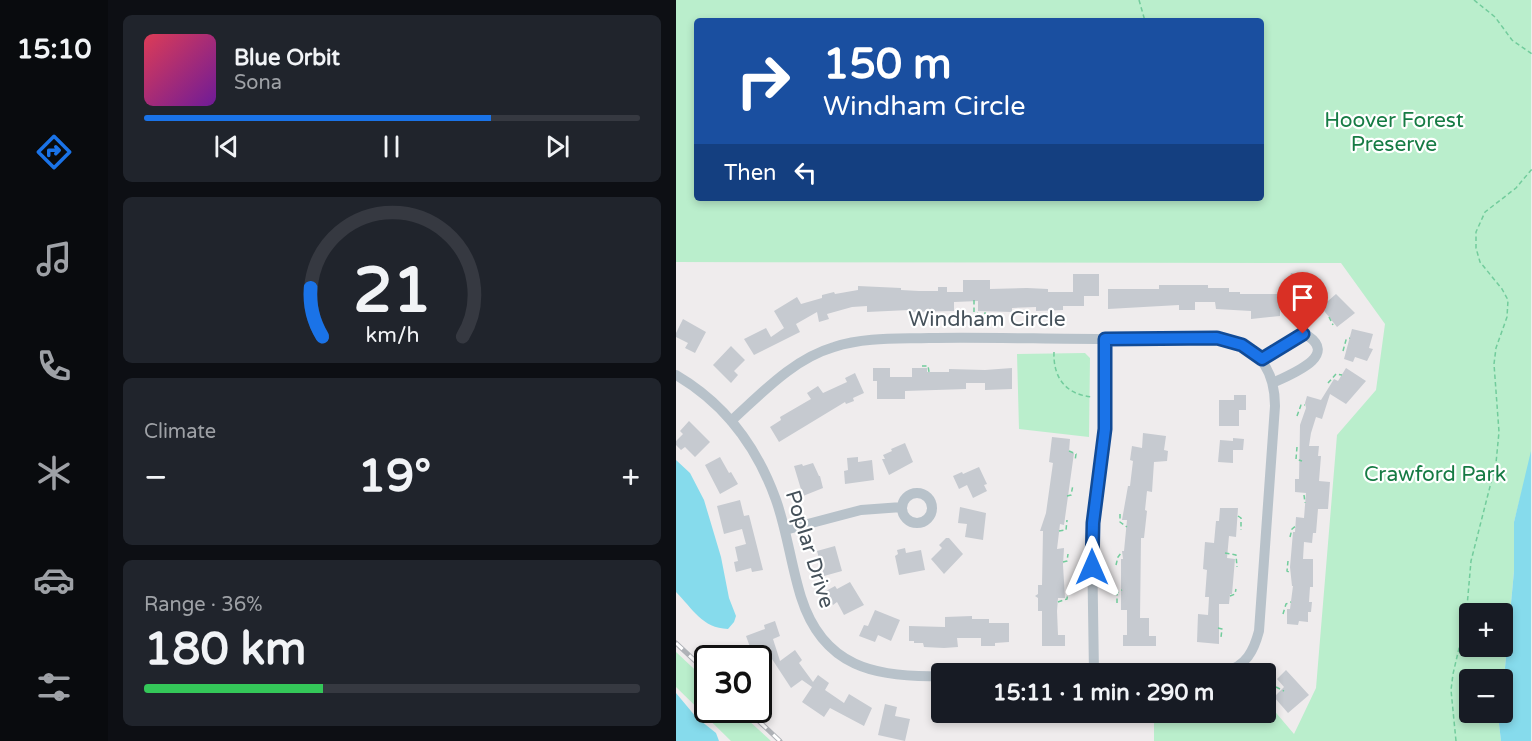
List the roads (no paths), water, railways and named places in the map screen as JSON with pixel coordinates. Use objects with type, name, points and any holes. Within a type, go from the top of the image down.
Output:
[{"type":"street","points":[[1243,663],[1252,652],[1259,631],[1275,406],[1273,383],[1262,359],[1299,336],[1308,336],[1315,343],[1318,353],[1313,362],[1273,383]]},
{"type":"street","name":"Windham Circle","points":[[732,421],[784,372],[810,357],[833,347],[884,339],[1217,338],[1242,345],[1262,359]]},
{"type":"street","points":[[1095,663],[1093,523],[1105,429],[1105,339]]},
{"type":"street","name":"Poplar Drive","points":[[676,375],[704,393],[732,421],[764,471],[776,500],[806,610],[818,633],[831,648],[846,659],[881,674],[931,676]]},
{"type":"street","points":[[785,530],[852,512],[902,507]]},
{"type":"water","points":[[1531,451],[1531,741],[1501,741],[1499,724],[1513,723],[1513,669],[1505,669],[1506,657],[1513,657],[1513,603],[1511,603],[1514,571],[1514,522]]},
{"type":"water","points":[[676,460],[690,473],[704,500],[721,557],[729,598],[736,616],[728,629],[719,628],[705,621],[676,592]]},
{"type":"water","points":[[676,693],[694,715],[694,723],[704,723],[716,733],[719,741],[676,741]]},
{"type":"railway","points":[[676,643],[694,660]]},
{"type":"railway","points":[[761,723],[780,741]]},
{"type":"park label","name":"Hoover Forest Preserve","points":[[1394,132]]},
{"type":"park label","name":"Crawford Park","points":[[1435,474]]}]
